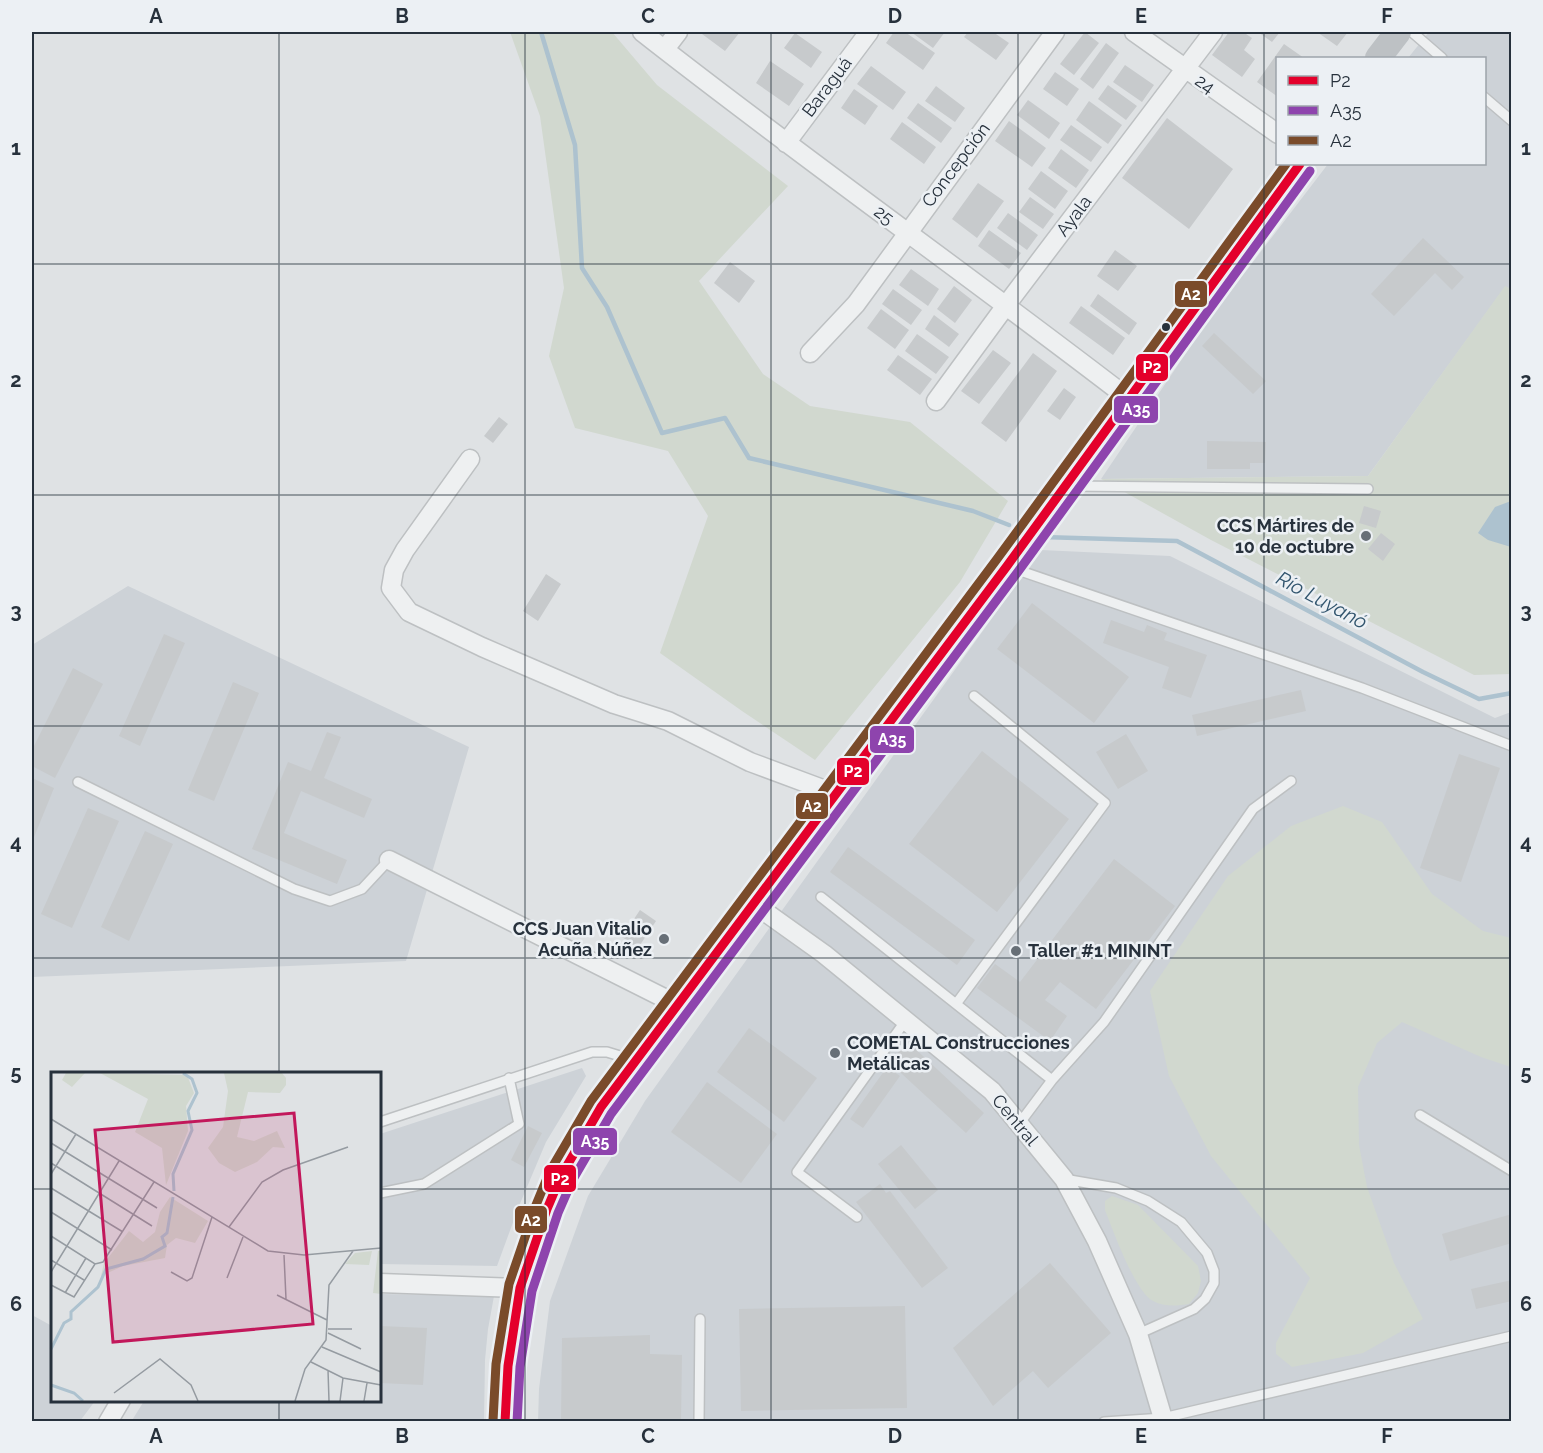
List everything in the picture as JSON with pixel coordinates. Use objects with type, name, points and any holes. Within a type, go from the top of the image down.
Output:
[{"type":"main road","points":[[1379,57],[1398,32]]},
{"type":"main road","points":[[505,1422],[508,1366],[520,1288],[547,1209],[561,1176],[601,1107],[676,1004],[1007,566],[1299,165]]},
{"type":"street","name":"25","points":[[642,32],[786,143],[1007,304],[1128,398]]},
{"type":"street","points":[[665,50],[678,32]]},
{"type":"street","name":"Baraguá","points":[[786,143],[869,32]]},
{"type":"street","name":"Concepción","points":[[810,352],[856,304],[1055,32]]},
{"type":"street","name":"24","points":[[1134,32],[1185,70],[1276,129]]},
{"type":"street","name":"Ayala","points":[[936,401],[1213,32]]},
{"type":"street","points":[[470,459],[405,550],[394,570],[391,588],[409,612],[614,704],[668,721],[750,762],[836,794]]},
{"type":"street","points":[[388,860],[676,1004]]},
{"type":"street","name":"Central","points":[[753,904],[824,954],[992,1090],[1064,1179],[1097,1241],[1138,1334],[1164,1420]]},
{"type":"street","points":[[381,1283],[520,1288]]},
{"type":"street","points":[[108,1422],[120,1402]]},
{"type":"lane","points":[[1412,32],[1441,57]]},
{"type":"lane","points":[[1486,98],[1512,121]]},
{"type":"lane","points":[[1064,486],[1368,489]]},
{"type":"lane","points":[[1007,566],[1362,688],[1512,746]]},
{"type":"lane","points":[[956,1004],[1105,803],[974,696]]},
{"type":"lane","points":[[1019,1124],[1052,1080],[1104,1023],[1253,809],[1291,781]]},
{"type":"lane","points":[[78,782],[294,890],[330,901],[362,889],[388,860]]},
{"type":"lane","points":[[821,897],[1052,1080]]},
{"type":"lane","points":[[857,1217],[797,1172],[906,1020]]},
{"type":"lane","points":[[381,1122],[592,1052],[607,1052],[635,1061]]},
{"type":"lane","points":[[381,1193],[424,1184],[519,1124],[509,1078]]},
{"type":"lane","points":[[1420,1115],[1512,1171]]},
{"type":"lane","points":[[1064,1179],[1116,1188],[1148,1201],[1181,1222],[1207,1253],[1214,1271],[1214,1283],[1205,1299],[1194,1309],[1138,1334]]},
{"type":"lane","points":[[699,1422],[700,1319]]},
{"type":"lane","points":[[1104,1422],[1164,1420],[1512,1336]]},
{"type":"shaded area","points":[[510,32],[612,32],[657,85],[788,186],[699,281],[763,374],[810,406],[910,422],[1008,501],[960,582],[815,760],[660,653],[708,516],[668,451],[575,428],[549,356],[564,288],[540,116]]},
{"type":"shaded area","points":[[1429,32],[1511,32],[1511,289],[1505,287],[1368,476],[1101,479],[1207,322],[1327,165],[1486,165],[1486,57],[1409,57]]},
{"type":"shaded area","points":[[1505,286],[1511,289],[1511,674],[1474,675],[1211,540],[1101,479],[1368,476]]},
{"type":"shaded area","points":[[1041,550],[1170,556],[1495,718],[1511,712],[1511,1421],[538,1422],[539,1389],[550,1301],[588,1196],[645,1101]]},
{"type":"shaded area","points":[[128,586],[469,747],[406,961],[32,977],[32,645]]},
{"type":"shaded area","points":[[1343,806],[1382,822],[1432,894],[1483,931],[1511,938],[1511,1067],[1481,1057],[1402,1022],[1377,1043],[1358,1087],[1359,1145],[1367,1187],[1394,1263],[1423,1319],[1363,1353],[1292,1367],[1276,1354],[1276,1343],[1310,1278],[1211,1156],[1169,1076],[1150,991],[1228,876],[1291,826]]},
{"type":"shaded area","points":[[582,1068],[586,1076],[546,1142],[497,1266],[381,1264],[381,1134]]},
{"type":"shaded area","points":[[1112,1196],[1138,1205],[1198,1266],[1201,1281],[1198,1293],[1189,1304],[1171,1306],[1157,1303],[1139,1286],[1125,1260],[1105,1210],[1105,1201]]},
{"type":"shaded area","points":[[381,1294],[494,1296],[485,1360],[484,1421],[131,1422],[143,1402],[381,1402]]},
{"type":"shaded area","points":[[32,1315],[51,1325],[51,1402],[94,1402],[80,1421],[32,1421]]},
{"type":"water","points":[[1512,501],[1511,547],[1488,540],[1478,533],[1495,507]]},
{"type":"building","points":[[704,32],[740,32],[725,51],[702,34]]},
{"type":"building","points":[[894,32],[905,32],[935,53],[923,70],[886,43]]},
{"type":"building","points":[[911,32],[945,32],[933,48]]},
{"type":"building","points":[[968,32],[993,32],[1009,43],[996,60],[964,37]]},
{"type":"building","points":[[1085,32],[1099,43],[1074,75],[1060,64]]},
{"type":"building","points":[[1229,32],[1243,32],[1252,38],[1244,50],[1255,59],[1242,77],[1212,55]]},
{"type":"building","points":[[1258,32],[1280,32],[1272,42]]},
{"type":"building","points":[[1317,32],[1348,32],[1337,46]]},
{"type":"building","points":[[795,33],[822,52],[811,68],[784,48]]},
{"type":"building","points":[[1106,43],[1119,53],[1093,89],[1080,79]]},
{"type":"building","points":[[1284,44],[1303,57],[1276,57],[1276,96],[1257,82]]},
{"type":"building","points":[[770,61],[804,84],[789,106],[756,83]]},
{"type":"building","points":[[1125,65],[1154,85],[1142,102],[1113,82]]},
{"type":"building","points":[[871,66],[906,92],[893,110],[857,84]]},
{"type":"building","points":[[1055,72],[1079,89],[1067,106],[1043,89]]},
{"type":"building","points":[[1108,85],[1137,106],[1126,120],[1098,99]]},
{"type":"building","points":[[936,86],[965,108],[955,122],[925,101]]},
{"type":"building","points":[[854,89],[878,106],[865,125],[841,108]]},
{"type":"building","points":[[1028,100],[1060,123],[1049,139],[1017,115]]},
{"type":"building","points":[[1089,101],[1122,125],[1108,144],[1076,120]]},
{"type":"building","points":[[918,103],[952,128],[941,143],[907,118]]},
{"type":"building","points":[[1167,118],[1233,169],[1189,229],[1122,178]]},
{"type":"building","points":[[1009,121],[1046,148],[1032,167],[995,141]]},
{"type":"building","points":[[902,122],[936,147],[924,164],[890,139]]},
{"type":"building","points":[[1071,125],[1102,147],[1091,162],[1060,140]]},
{"type":"building","points":[[1061,149],[1089,170],[1076,188],[1048,168]]},
{"type":"building","points":[[1041,171],[1068,191],[1055,209],[1028,189]]},
{"type":"building","points":[[978,183],[1004,201],[977,238],[952,219]]},
{"type":"building","points":[[1030,197],[1054,214],[1043,229],[1019,212]]},
{"type":"building","points":[[1008,213],[1038,235],[1027,250],[997,228]]},
{"type":"building","points":[[989,230],[1021,253],[1009,269],[978,246]]},
{"type":"building","points":[[1423,238],[1464,277],[1452,290],[1435,273],[1394,316],[1371,294]]},
{"type":"building","points":[[1115,250],[1137,266],[1118,291],[1097,276]]},
{"type":"building","points":[[730,262],[755,281],[739,303],[714,283]]},
{"type":"building","points":[[911,269],[939,289],[928,306],[899,285]]},
{"type":"building","points":[[954,286],[972,300],[955,323],[937,309]]},
{"type":"building","points":[[893,289],[922,310],[911,325],[882,304]]},
{"type":"building","points":[[1098,294],[1137,323],[1129,335],[1090,306]]},
{"type":"building","points":[[1081,306],[1125,338],[1113,355],[1069,323]]},
{"type":"building","points":[[881,309],[909,330],[895,349],[867,328]]},
{"type":"building","points":[[934,315],[959,334],[949,347],[925,329]]},
{"type":"building","points":[[1214,333],[1266,381],[1253,394],[1202,346]]},
{"type":"building","points":[[917,334],[949,357],[936,374],[905,351]]},
{"type":"building","points":[[993,350],[1011,363],[979,404],[961,391]]},
{"type":"building","points":[[1033,353],[1057,371],[1006,442],[981,423]]},
{"type":"building","points":[[898,355],[932,379],[920,395],[887,370]]},
{"type":"building","points":[[1064,388],[1076,397],[1060,420],[1047,411]]},
{"type":"building","points":[[499,417],[508,424],[493,443],[484,436]]},
{"type":"building","points":[[1207,441],[1266,442],[1265,463],[1250,463],[1250,469],[1207,469]]},
{"type":"building","points":[[1364,506],[1381,511],[1376,528],[1359,523]]},
{"type":"building","points":[[1381,533],[1395,544],[1383,561],[1368,549]]},
{"type":"building","points":[[546,574],[561,584],[538,621],[523,611]]},
{"type":"building","points":[[1032,603],[1129,677],[1094,723],[997,649]]},
{"type":"building","points":[[1111,620],[1144,632],[1147,625],[1167,633],[1164,640],[1207,655],[1191,698],[1162,688],[1169,667],[1103,643]]},
{"type":"building","points":[[164,634],[185,643],[140,746],[119,736]]},
{"type":"building","points":[[73,668],[103,684],[55,778],[32,766],[32,750]]},
{"type":"building","points":[[233,682],[259,693],[214,801],[188,790]]},
{"type":"building","points":[[1301,690],[1306,711],[1197,736],[1192,715]]},
{"type":"building","points":[[327,732],[341,737],[324,778],[372,799],[364,818],[301,791],[284,833],[347,860],[337,884],[252,849],[288,762],[311,771]]},
{"type":"building","points":[[1126,734],[1148,771],[1118,789],[1096,752]]},
{"type":"building","points":[[982,751],[1069,819],[997,912],[909,844]]},
{"type":"building","points":[[1459,754],[1500,768],[1461,882],[1420,868]]},
{"type":"building","points":[[32,778],[54,788],[32,842]]},
{"type":"building","points":[[88,808],[119,821],[72,928],[41,914]]},
{"type":"building","points":[[145,831],[173,844],[129,941],[101,927]]},
{"type":"building","points":[[848,847],[975,940],[957,965],[830,872]]},
{"type":"building","points":[[1114,859],[1175,906],[1096,1009],[1060,982],[1045,1000],[1067,1016],[1050,1041],[977,988],[995,964],[1020,982]]},
{"type":"building","points":[[640,910],[656,921],[638,948],[622,937]]},
{"type":"building","points":[[749,1028],[817,1078],[784,1122],[717,1072]]},
{"type":"building","points":[[908,1042],[984,1113],[966,1133],[889,1062]]},
{"type":"building","points":[[887,1067],[900,1076],[863,1128],[850,1119]]},
{"type":"building","points":[[707,1082],[777,1134],[741,1183],[671,1132]]},
{"type":"building","points":[[528,1126],[542,1133],[524,1167],[511,1160]]},
{"type":"building","points":[[901,1145],[938,1190],[915,1209],[878,1164]]},
{"type":"building","points":[[880,1184],[886,1193],[890,1191],[948,1268],[922,1288],[856,1202]]},
{"type":"building","points":[[1512,1214],[1512,1243],[1450,1261],[1442,1234]]},
{"type":"building","points":[[1050,1263],[1111,1333],[1048,1388],[1033,1371],[993,1406],[953,1348]]},
{"type":"building","points":[[1512,1280],[1512,1301],[1476,1309],[1471,1289]]},
{"type":"building","points":[[905,1306],[907,1408],[741,1411],[739,1309]]},
{"type":"building","points":[[381,1326],[427,1328],[423,1385],[381,1383]]},
{"type":"building","points":[[650,1335],[650,1354],[682,1355],[681,1422],[561,1422],[562,1338]]},
{"type":"waterway","points":[[541,32],[575,145],[582,268],[607,307],[662,433],[725,418],[749,458],[973,511],[1009,525]]},
{"type":"waterway","name":"Río Luyanó","points":[[1042,537],[1177,541],[1423,672],[1479,699],[1512,693]]},
{"type":"transit line","name":"A2","points":[[493,1421],[496,1364],[509,1284],[550,1171],[591,1101],[997,559],[1285,165]]},
{"type":"transit line","name":"P2","points":[[505,1422],[508,1366],[520,1288],[547,1209],[561,1176],[601,1107],[1007,566],[1299,165]]},
{"type":"transit line","name":"A35","points":[[517,1422],[520,1367],[532,1291],[558,1213],[572,1181],[611,1114],[1017,573],[1310,171]]},
{"type":"place","name":"CCS Mártires de 10 de octubre","points":[[1366,536]]},
{"type":"place","name":"CCS Juan Vitalio Acuña Núñez","points":[[664,939]]},
{"type":"place","name":"Taller #1 MININT","points":[[1016,951]]},
{"type":"place","name":"COMETAL Construcciones Metálicas","points":[[835,1053]]}]
